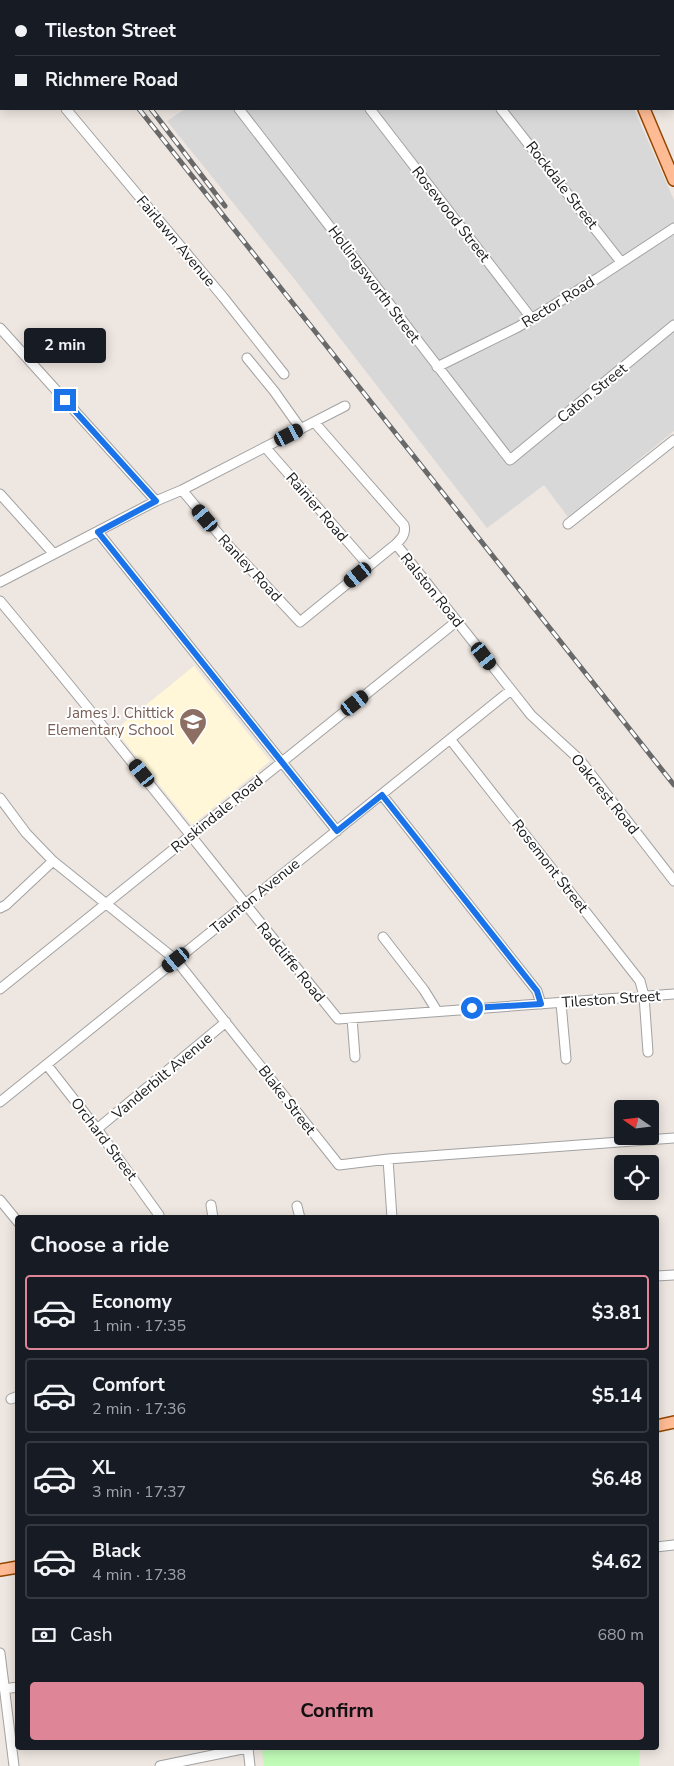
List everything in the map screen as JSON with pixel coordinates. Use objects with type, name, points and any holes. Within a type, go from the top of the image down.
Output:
[{"type":"main road","points":[[644,110],[674,180]]},
{"type":"main road","points":[[659,1425],[674,1422]]},
{"type":"main road","points":[[0,1570],[15,1568]]},
{"type":"street","name":"Fairlawn Avenue","points":[[67,110],[223,297],[284,374]]},
{"type":"street","name":"Hollingsworth Street","points":[[240,110],[510,460]]},
{"type":"street","name":"Rosewood Street","points":[[371,110],[532,318]]},
{"type":"street","name":"Rockdale Street","points":[[502,110],[622,262]]},
{"type":"street","name":"Rector Road","points":[[437,367],[498,338],[674,228]]},
{"type":"street","name":"Caton Street","points":[[510,460],[674,325]]},
{"type":"street","points":[[0,328],[156,501]]},
{"type":"street","points":[[247,358],[269,384],[301,429]]},
{"type":"street","points":[[0,582],[156,501],[182,490],[315,423],[345,406]]},
{"type":"street","name":"Ralston Road","points":[[315,423],[404,525],[404,535],[396,544],[511,690]]},
{"type":"street","points":[[568,524],[674,440]]},
{"type":"street","name":"Rainier Road","points":[[265,448],[369,566]]},
{"type":"street","name":"Ranley Road","points":[[182,490],[228,545],[300,622],[369,566]]},
{"type":"street","points":[[0,494],[54,554]]},
{"type":"street","points":[[98,532],[337,831]]},
{"type":"street","points":[[369,566],[396,544]]},
{"type":"street","name":"Radcliffe Road","points":[[0,600],[136,766],[244,904],[338,1019]]},
{"type":"street","name":"Ruskindale Road","points":[[0,989],[457,621]]},
{"type":"street","name":"Taunton Avenue","points":[[0,1102],[511,690]]},
{"type":"street","name":"Oakcrest Road","points":[[511,690],[541,726],[580,760],[674,881]]},
{"type":"street","name":"Rosemont Street","points":[[450,739],[636,976],[642,986],[644,996],[648,1052]]},
{"type":"street","points":[[382,795],[537,991],[541,1004]]},
{"type":"street","name":"Blake Street","points":[[1,803],[53,861],[176,960],[339,1164],[674,1138]]},
{"type":"street","points":[[0,908],[6,905],[53,861]]},
{"type":"street","points":[[383,937],[424,990],[437,1011]]},
{"type":"street","name":"Tileston Street","points":[[338,1019],[674,994]]},
{"type":"street","points":[[561,1003],[566,1059]]},
{"type":"street","points":[[352,1018],[355,1056]]},
{"type":"street","name":"Vanderbilt Avenue","points":[[97,1129],[226,1022]]},
{"type":"street","name":"Orchard Street","points":[[47,1065],[97,1129],[159,1214]]},
{"type":"street","points":[[388,1159],[392,1215]]},
{"type":"street","points":[[211,1205],[213,1215]]},
{"type":"street","points":[[2,1206],[15,1219]]},
{"type":"street","points":[[297,1206],[299,1215]]},
{"type":"street","points":[[659,1276],[674,1275]]},
{"type":"street","points":[[659,1547],[674,1545]]},
{"type":"street","points":[[0,1659],[14,1766]]},
{"type":"street","points":[[4,1689],[15,1687]]},
{"type":"street","points":[[160,1766],[237,1750]]},
{"type":"street","points":[[247,1750],[250,1766]]},
{"type":"shaded area","points":[[184,110],[634,110],[674,200],[674,431],[568,517],[544,485],[487,528],[292,276],[167,121]]},
{"type":"shaded area","name":"James J. Chittick Elementary School","points":[[194,666],[270,761],[192,825],[115,730]]},
{"type":"green space","points":[[640,1750],[639,1766],[264,1766],[262,1751]]},
{"type":"railway","points":[[140,110],[674,785]]},
{"type":"railway","points":[[152,110],[225,206]]},
{"type":"place","name":"James J. Chittick Elementary School","points":[[193,746]]},
{"type":"route","points":[[65,400],[156,501],[98,532],[337,831],[382,795],[537,991],[541,1004],[472,1008]]}]
